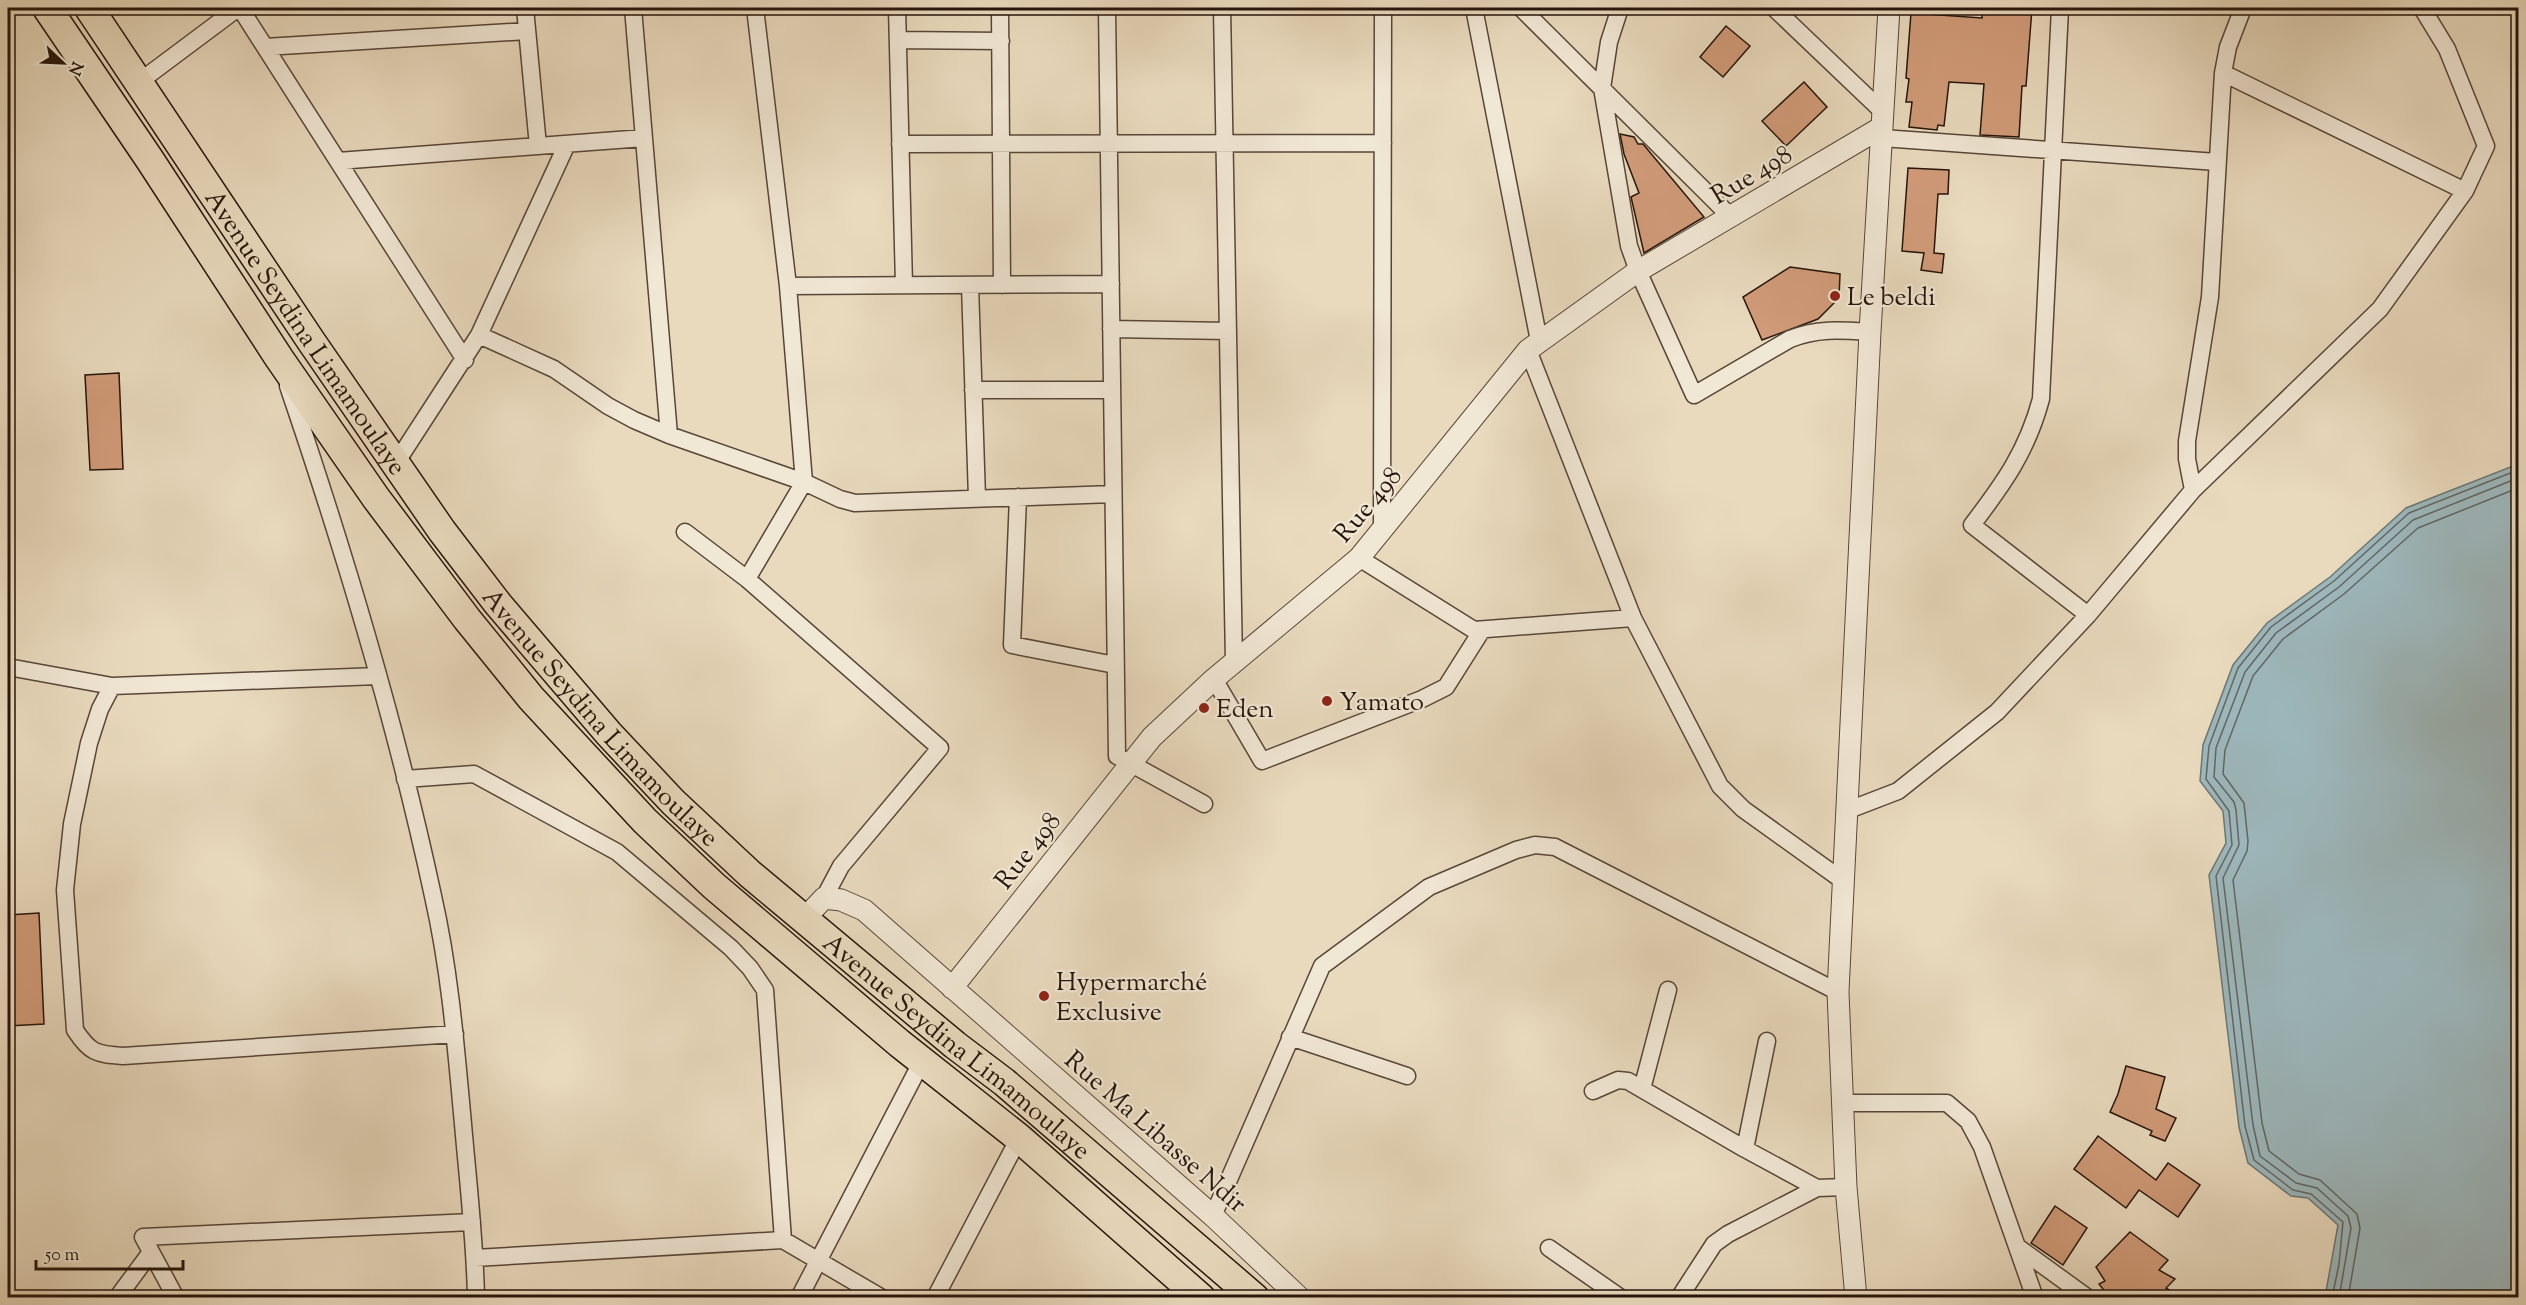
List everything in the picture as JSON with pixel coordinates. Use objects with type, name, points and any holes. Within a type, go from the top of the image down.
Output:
[{"type":"highway","name":"Avenue Seydina Limamoulaye","points":[[47,8],[150,160],[279,358],[410,545],[531,698],[645,821],[705,878],[922,1061],[1020,1138],[1201,1298]]},
{"type":"highway","name":"Avenue Seydina Limamoulaye","points":[[89,8],[311,341],[442,531],[498,603],[609,734],[672,802],[750,874],[815,908],[955,1045],[1005,1082],[1255,1298]]},
{"type":"street","points":[[139,82],[239,8],[465,360]]},
{"type":"street","points":[[525,8],[538,146]]},
{"type":"street","points":[[633,8],[669,435]]},
{"type":"street","points":[[747,579],[804,482],[788,286],[755,8]]},
{"type":"street","points":[[897,8],[904,285]]},
{"type":"street","points":[[1000,8],[1002,285]]},
{"type":"street","points":[[1107,8],[1117,756],[1204,804]]},
{"type":"street","points":[[1222,8],[1234,662]]},
{"type":"street","points":[[1382,530],[1383,8]]},
{"type":"street","points":[[1474,8],[1533,345],[1633,618],[1720,786],[1743,810],[1842,880]]},
{"type":"street","points":[[1521,8],[1731,216]]},
{"type":"street","points":[[1620,8],[1609,42],[1602,88],[1629,246],[1638,271],[1695,395],[1790,339],[1806,332],[1826,329],[1869,332]]},
{"type":"street","points":[[1774,8],[1882,126],[2055,150],[2217,162]]},
{"type":"street","points":[[1856,1298],[1841,1103],[1838,992],[1869,332],[1889,8]]},
{"type":"street","points":[[2061,8],[2041,399],[2035,422],[2010,475],[1971,525],[2088,615]]},
{"type":"street","points":[[2193,490],[2187,459],[2187,441],[2210,297],[2223,73],[2228,47],[2243,8]]},
{"type":"street","points":[[1846,811],[1898,791],[1997,712],[2088,615],[2193,490],[2380,309],[2465,191],[2486,146],[2447,49],[2422,8]]},
{"type":"street","points":[[265,47],[527,31]]},
{"type":"street","points":[[898,40],[1001,41]]},
{"type":"street","points":[[2223,73],[2465,191]]},
{"type":"street","name":"Rue 498","points":[[952,988],[1152,737],[1214,679],[1359,558],[1533,345],[1638,271],[1882,126]]},
{"type":"street","points":[[338,161],[644,138]]},
{"type":"street","points":[[900,144],[1383,143]]},
{"type":"street","points":[[396,463],[465,360],[479,335],[567,144]]},
{"type":"street","points":[[788,286],[1110,284]]},
{"type":"street","points":[[970,285],[977,498]]},
{"type":"street","points":[[1111,329],[1228,331]]},
{"type":"street","points":[[479,335],[554,369],[608,406],[669,435],[804,482],[840,499],[855,503],[1113,494]]},
{"type":"street","points":[[279,358],[344,553],[405,779],[434,898],[455,1034],[475,1258],[476,1298]]},
{"type":"street","points":[[973,390],[1112,390]]},
{"type":"street","points":[[1018,497],[1012,645],[1115,665]]},
{"type":"street","points":[[685,532],[747,579],[940,748],[841,866],[815,908]]},
{"type":"street","points":[[1359,558],[1474,630],[1633,618]]},
{"type":"street","points":[[1214,679],[1262,762],[1422,699],[1446,687],[1482,630]]},
{"type":"street","points":[[8,667],[112,686],[378,676]]},
{"type":"street","points":[[112,686],[100,709],[88,743],[72,824],[65,890],[75,1030],[86,1048],[104,1054],[123,1056],[455,1034]]},
{"type":"street","points":[[405,779],[474,774],[505,790],[617,852],[731,948],[750,968],[765,990],[783,1240]]},
{"type":"street","points":[[1213,1216],[1317,975],[1329,959],[1429,887],[1516,850],[1535,845],[1554,847],[1838,992]]},
{"type":"street","name":"Rue Ma Libasse Ndir","points":[[815,908],[841,900],[864,910],[1213,1216],[1300,1298]]},
{"type":"street","points":[[1642,1089],[1668,990]]},
{"type":"street","points":[[1290,1037],[1407,1076]]},
{"type":"street","points":[[1745,1149],[1767,1041]]},
{"type":"street","points":[[799,1298],[922,1061]]},
{"type":"street","points":[[1593,1091],[1618,1080],[1628,1081],[1816,1188]]},
{"type":"street","points":[[1841,1103],[1947,1103],[1968,1121],[1982,1148],[2035,1298]]},
{"type":"street","points":[[935,1298],[1020,1138]]},
{"type":"street","points":[[1679,1298],[1714,1244],[1728,1234],[1816,1188],[1846,1187]]},
{"type":"street","points":[[176,1298],[143,1237],[472,1222]]},
{"type":"street","points":[[475,1258],[783,1240],[819,1259],[882,1298]]},
{"type":"street","points":[[1549,1248],[1621,1298]]},
{"type":"street","points":[[2019,1248],[2088,1298]]},
{"type":"street","points":[[117,1298],[151,1252]]},
{"type":"water","points":[[2518,464],[2518,1297],[2325,1297],[2338,1225],[2308,1198],[2291,1196],[2248,1163],[2239,1127],[2209,875],[2226,843],[2223,811],[2200,781],[2203,745],[2233,665],[2267,623],[2330,577],[2406,508]]},
{"type":"building","points":[[1982,8],[2032,8],[2026,86],[2022,86],[2019,137],[1980,135],[1984,84],[1949,82],[1944,126],[1938,125],[1937,130],[1909,127],[1912,102],[1906,102],[1909,79],[1906,78],[1911,13],[1982,18]]},
{"type":"building","points":[[1726,26],[1750,46],[1723,77],[1700,57]]},
{"type":"building","points":[[1804,82],[1827,107],[1786,146],[1762,121]]},
{"type":"building","points":[[1620,134],[1634,137],[1638,144],[1643,144],[1704,217],[1644,253],[1631,197],[1639,193],[1624,154]]},
{"type":"building","points":[[1908,168],[1949,170],[1948,194],[1938,194],[1934,253],[1944,254],[1942,273],[1921,270],[1924,253],[1902,251]]},
{"type":"building","points":[[1790,267],[1840,274],[1839,298],[1818,319],[1762,340],[1743,297]]},
{"type":"building","points":[[119,373],[123,469],[90,470],[85,375]]},
{"type":"building","points":[[39,913],[44,1024],[8,1026],[8,915]]},
{"type":"building","points":[[2126,1066],[2165,1077],[2156,1109],[2176,1118],[2165,1141],[2150,1135],[2152,1131],[2110,1112]]},
{"type":"building","points":[[2098,1136],[2156,1180],[2168,1163],[2200,1185],[2178,1217],[2139,1190],[2126,1208],[2074,1169]]},
{"type":"building","points":[[2055,1206],[2087,1228],[2063,1265],[2031,1243]]},
{"type":"building","points":[[2130,1232],[2168,1260],[2159,1270],[2175,1279],[2166,1288],[2182,1298],[2110,1298],[2099,1284],[2105,1281],[2096,1267]]},
{"type":"place","name":"Le beldi","points":[[1835,296]]},
{"type":"place","name":"Yamato","points":[[1327,701]]},
{"type":"place","name":"Eden","points":[[1204,708]]},
{"type":"place","name":"Hypermarché Exclusive","points":[[1044,996]]}]
